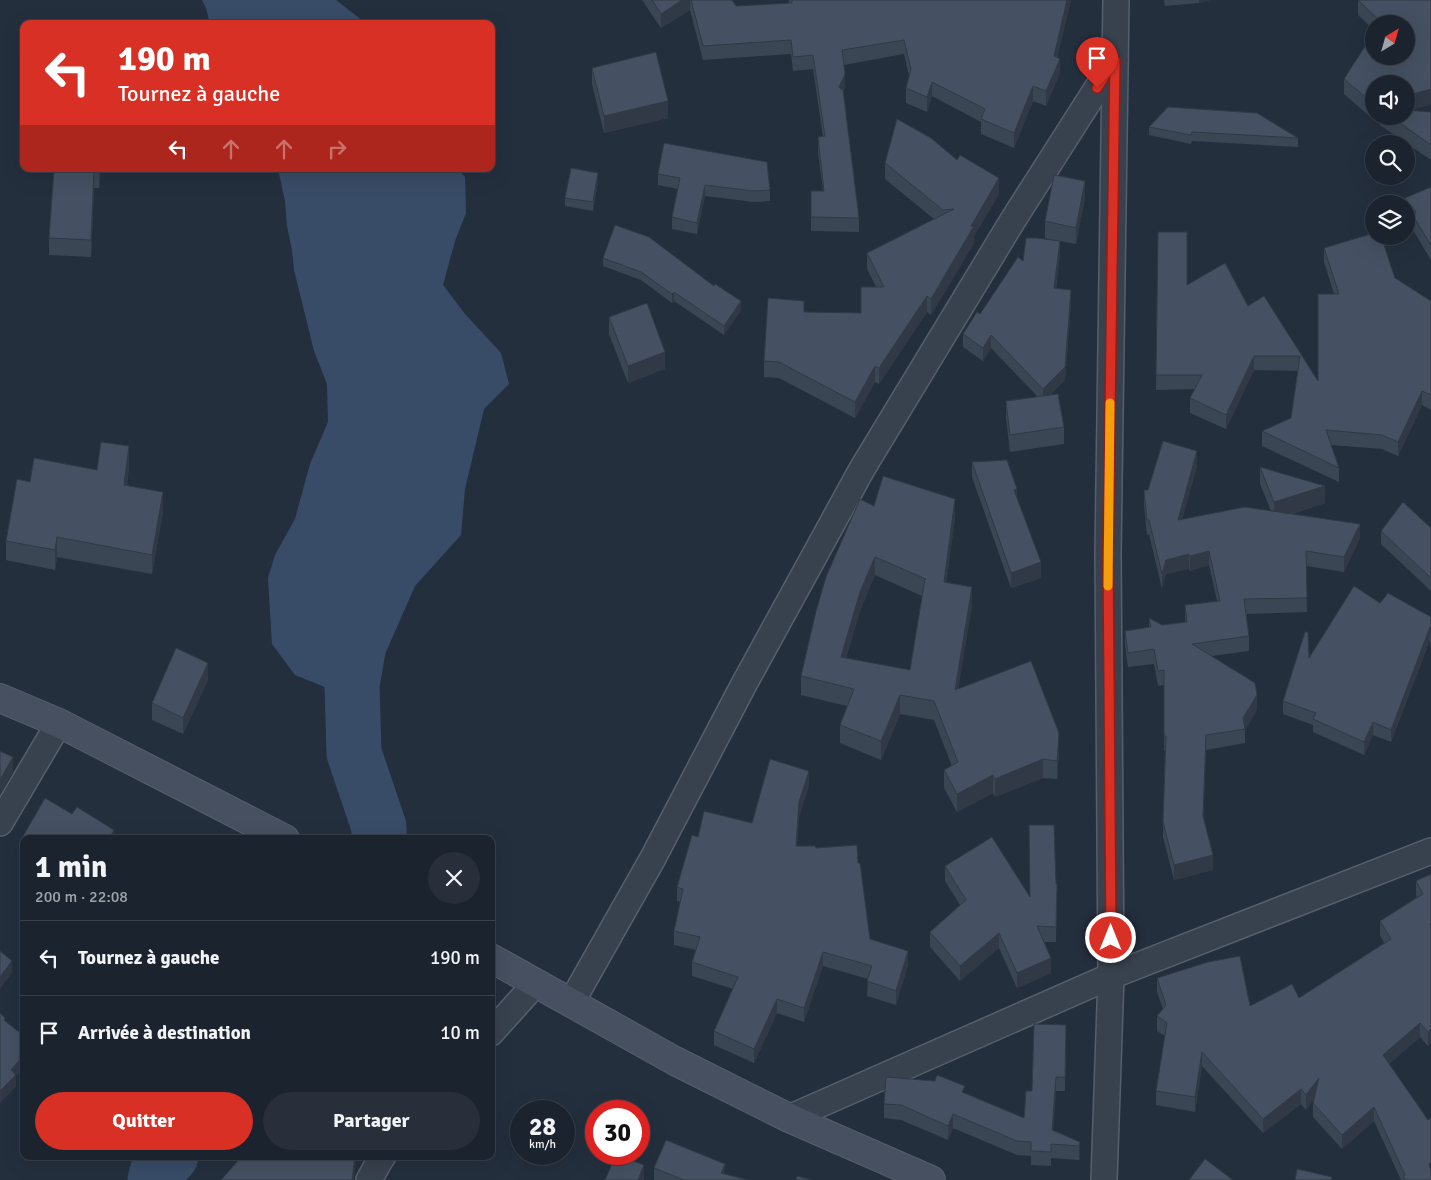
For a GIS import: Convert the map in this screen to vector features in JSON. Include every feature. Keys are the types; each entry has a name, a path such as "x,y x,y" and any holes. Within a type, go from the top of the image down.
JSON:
{"street":[{"path":"1104,1180 1111,976 1108,553 1116,0"},
{"path":"571,1002 653,858 743,686 862,469 1008,228 1115,60"},
{"path":"0,698 59,723 278,835"},
{"path":"0,823 59,723"},
{"path":"788,1118 1111,976 1431,851"},
{"path":"495,960 675,1060 788,1118 931,1180"},
{"path":"495,1028 536,982"},
{"path":"369,1180 380,1160"}],"water":[{"path":"202,0 336,0 362,20 209,20"},
{"path":"279,172 461,172 465,177 466,213 455,241 443,285 465,314 501,353 509,384 484,409 465,489 461,535 415,586 386,652 373,675 352,685 327,688 295,675 272,644 268,578 275,555 295,519 310,464 328,422 327,384 314,351 294,270 285,201"}],"building":[{"path":"652,0 682,0 661,14"},
{"path":"691,0 732,0 736,6 792,3 792,0 1067,0 1054,56 1060,59 1046,91 1033,86 1014,133 981,119 985,109 932,82 927,97 906,88 911,69 904,40 842,50 845,74 839,87 843,90 859,218 811,217 811,191 824,191 818,137 825,136 813,55 793,57 791,40 703,46"},
{"path":"1358,0 1431,0 1431,89 1415,93 1415,75 1365,75 1365,96 1344,79 1365,46 1365,65 1415,65 1415,15 1374,15"},
{"path":"656,52 668,101 604,116 592,68"},
{"path":"1168,107 1257,113 1298,138 1192,132 1191,135 1149,127"},
{"path":"1415,111 1431,112 1431,145 1403,125 1415,125"},
{"path":"897,119 931,138 957,160 960,155 999,178 971,226 974,226 931,299 927,296 879,368 875,366 855,402 779,362 764,361 768,298 804,301 804,312 861,313 861,287 884,287 867,253 954,209 943,210 885,163"},
{"path":"664,143 767,162 770,190 754,191 705,185 697,223 672,217 680,178 658,174"},
{"path":"571,168 598,173 593,202 565,198"},
{"path":"54,172 94,172 91,240 49,238"},
{"path":"1054,175 1085,181 1076,228 1045,221"},
{"path":"1431,187 1431,245 1415,219 1415,195 1412,195"},
{"path":"615,225 649,237 714,286 715,284 741,301 724,326 674,292 672,294 641,272 603,258"},
{"path":"1158,232 1187,232 1187,285 1225,263 1248,306 1264,296 1318,381 1318,294 1339,294 1324,248 1365,236 1365,245 1384,245 1395,278 1431,301 1431,395 1422,391 1398,442 1382,435 1326,430 1339,468 1262,431 1291,418 1300,356 1254,356 1226,415 1190,398 1202,375 1156,375"},
{"path":"1026,238 1060,241 1054,288 1071,290 1065,367 1043,389 991,335 983,348 963,334 977,312 980,314 1018,257 1023,261"},
{"path":"647,303 665,352 628,366 609,317"},
{"path":"1058,394 1064,427 1010,435 1006,401"},
{"path":"1163,441 1197,451 1178,520 1245,507 1360,524 1344,557 1306,551 1307,598 1244,599 1249,636 1192,644 1255,683 1257,695 1243,718 1245,729 1206,735 1203,816 1213,855 1174,865 1163,822 1166,736 1164,736 1164,670 1158,671 1154,649 1128,653 1125,631 1151,627 1149,618 1162,625 1187,622 1185,605 1220,601 1209,551 1166,560 1162,574 1149,520 1147,520 1144,490 1148,490"},
{"path":"101,442 129,446 124,485 163,492 152,555 57,537 55,550 6,541 17,479 30,482 34,458 97,470"},
{"path":"1007,460 1017,489 1014,490 1041,562 1011,573 972,462"},
{"path":"1260,467 1325,486 1274,502"},
{"path":"883,476 955,499 944,582 972,587 955,690 1031,661 1059,733 1057,761 1043,759 995,779 993,775 957,794 944,770 958,762 934,701 900,695 881,741 840,725 854,689 801,676 826,577 860,499 874,506","holes":["875,557 926,579 910,670 841,657 860,592"]},
{"path":"1403,502 1431,528 1431,578 1381,531"},
{"path":"1354,586 1380,603 1388,593 1431,617 1431,634 1430,627 1391,730 1373,722 1364,742 1313,719 1316,713 1283,701 1305,632 1308,632 1309,658"},
{"path":"176,648 208,663 183,718 152,703"},
{"path":"0,751 13,757 0,780"},
{"path":"770,759 809,771 799,802 796,846 815,846 816,848 857,845 870,939 908,951 896,991 867,981 872,966 823,952 804,1008 777,999 754,1049 714,1031 738,977 692,962 700,937 674,931 683,889 677,887 692,835 698,837 704,811 752,823"},
{"path":"45,798 72,814 77,807 114,830 111,835 24,835"},
{"path":"1029,825 1054,825 1057,884 1056,927 1037,926 1051,958 1017,973 999,933 960,966 930,932 966,900 945,866 992,837 1030,897"},
{"path":"1431,874 1431,1029 1428,1032 1420,1023 1383,1055 1428,1120 1431,1118 1431,1163 1429,1164 1431,1180 1405,1180 1403,1176 1405,1175 1374,1107 1342,1135 1313,1103 1319,1078 1306,1095 1301,1089 1263,1119 1202,1052 1195,1097 1156,1091 1167,1023 1157,1016 1166,1005 1157,978 1208,962 1240,956 1250,1006 1292,984 1299,998 1391,939 1380,921 1423,894 1416,881"},
{"path":"0,951 12,961 0,977"},
{"path":"0,1013 5,1018 4,1020 20,1033 20,1060 11,1070 16,1075 0,1091"},
{"path":"1034,1024 1066,1025 1065,1077 1056,1077 1052,1130 1080,1142 1079,1146 1051,1144 1051,1152 1031,1151 1031,1142 1017,1141 953,1114 948,1126 901,1105 884,1104 886,1077 935,1081 937,1075 965,1086 962,1092 1024,1118 1026,1091 1032,1091"},
{"path":"666,1140 725,1164 721,1173 748,1180 684,1180 654,1168"},
{"path":"1205,1159 1233,1180 1189,1180"},
{"path":"238,1160 354,1160 352,1180 221,1180"},
{"path":"611,1165 644,1165 638,1180 605,1180"},
{"path":"1297,1169 1332,1177 1331,1180 1295,1180"},
{"path":"797,1176 812,1180 796,1180"}],"waterway":[{"path":"365,610 352,685 354,753 379,827 379,835"},
{"path":"155,1180 158,1169 167,1160"}],"slow traffic":[{"path":"1108,586 1110,403"}],"route":[{"path":"1097,88 1115,60 1108,553 1111,938"}]}
